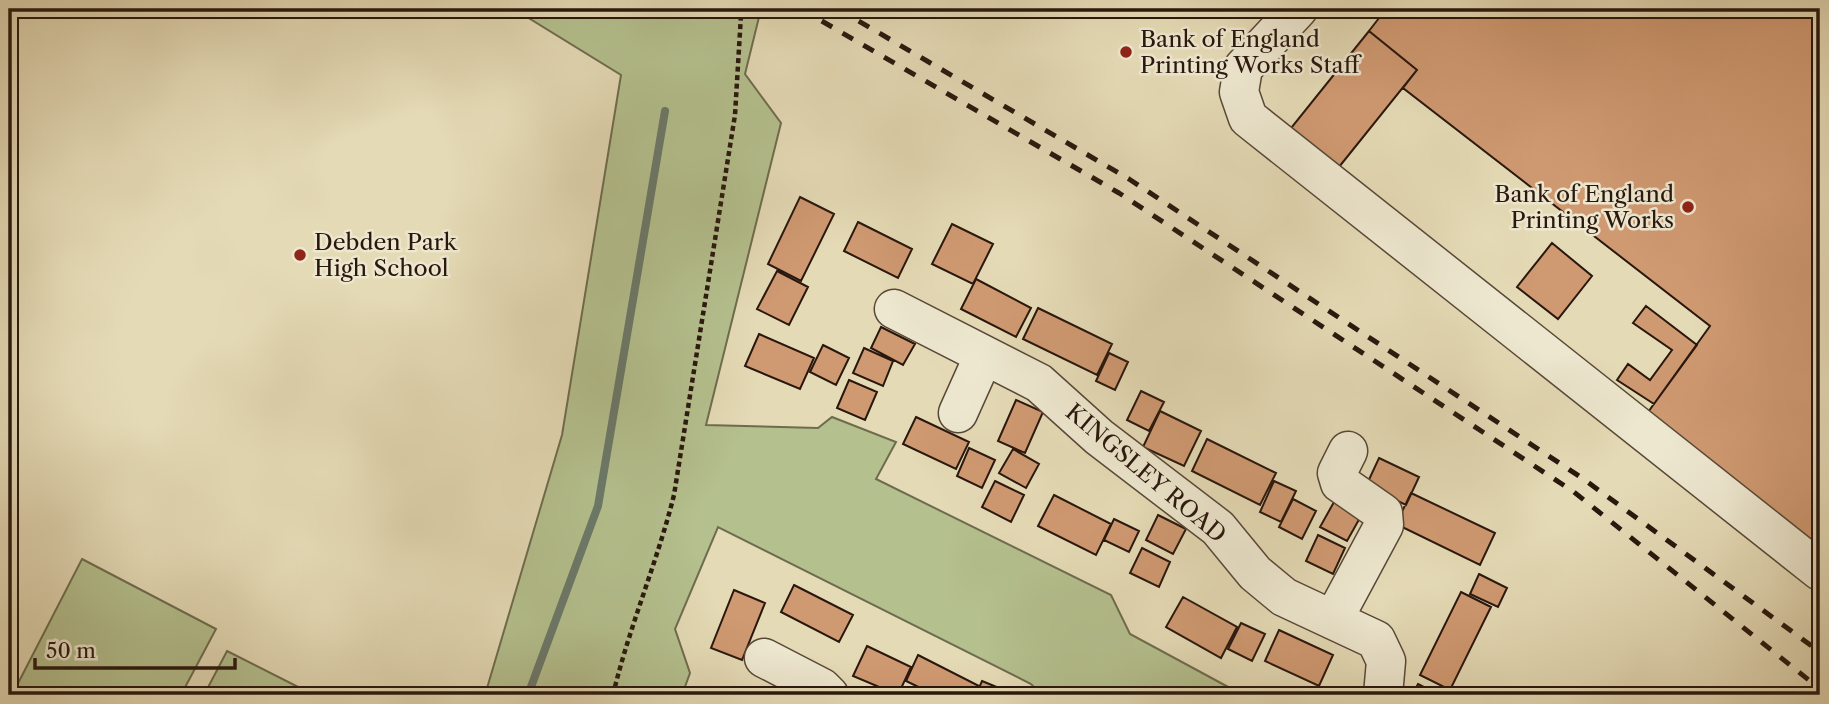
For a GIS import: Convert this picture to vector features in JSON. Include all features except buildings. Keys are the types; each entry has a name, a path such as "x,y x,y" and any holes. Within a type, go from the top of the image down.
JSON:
{"street":[{"path":"1298,9 1243,68 1239,92 1248,118 1820,571"},
{"name":"KINGSLEY ROAD","path":"894,309 1039,383 1119,453 1217,527 1255,573 1284,597 1376,640 1386,661 1383,695"},
{"path":"958,413 984,355"},
{"path":"1334,620 1384,525 1383,513 1340,483 1337,473 1348,452"},
{"path":"764,658 822,688 829,695"}],"path":[{"path":"613,695 625,647 661,548 674,495 735,115 741,15 738,9"}],"green space":[{"path":"514,9 761,9 745,74 781,123 706,425 818,428 832,417 896,442 876,479 1111,595 1130,634 1243,695 1042,695 1031,684 718,527 675,629 690,673 682,695 485,695 562,435 621,75"},
{"path":"82,559 216,629 181,695 12,695"},
{"path":"227,651 314,695 204,695"}],"waterway":[{"path":"528,695 598,506 665,111"}],"railway":[{"path":"801,9 1119,193 1574,492 1820,689"},
{"path":"838,9 1129,179 1582,478 1820,652"}],"place":[{"name":"Bank of England Printing Works Staff","path":"1126,52"},
{"name":"Bank of England Printing Works","path":"1688,207"},
{"name":"Debden Park High School","path":"300,255"}]}
